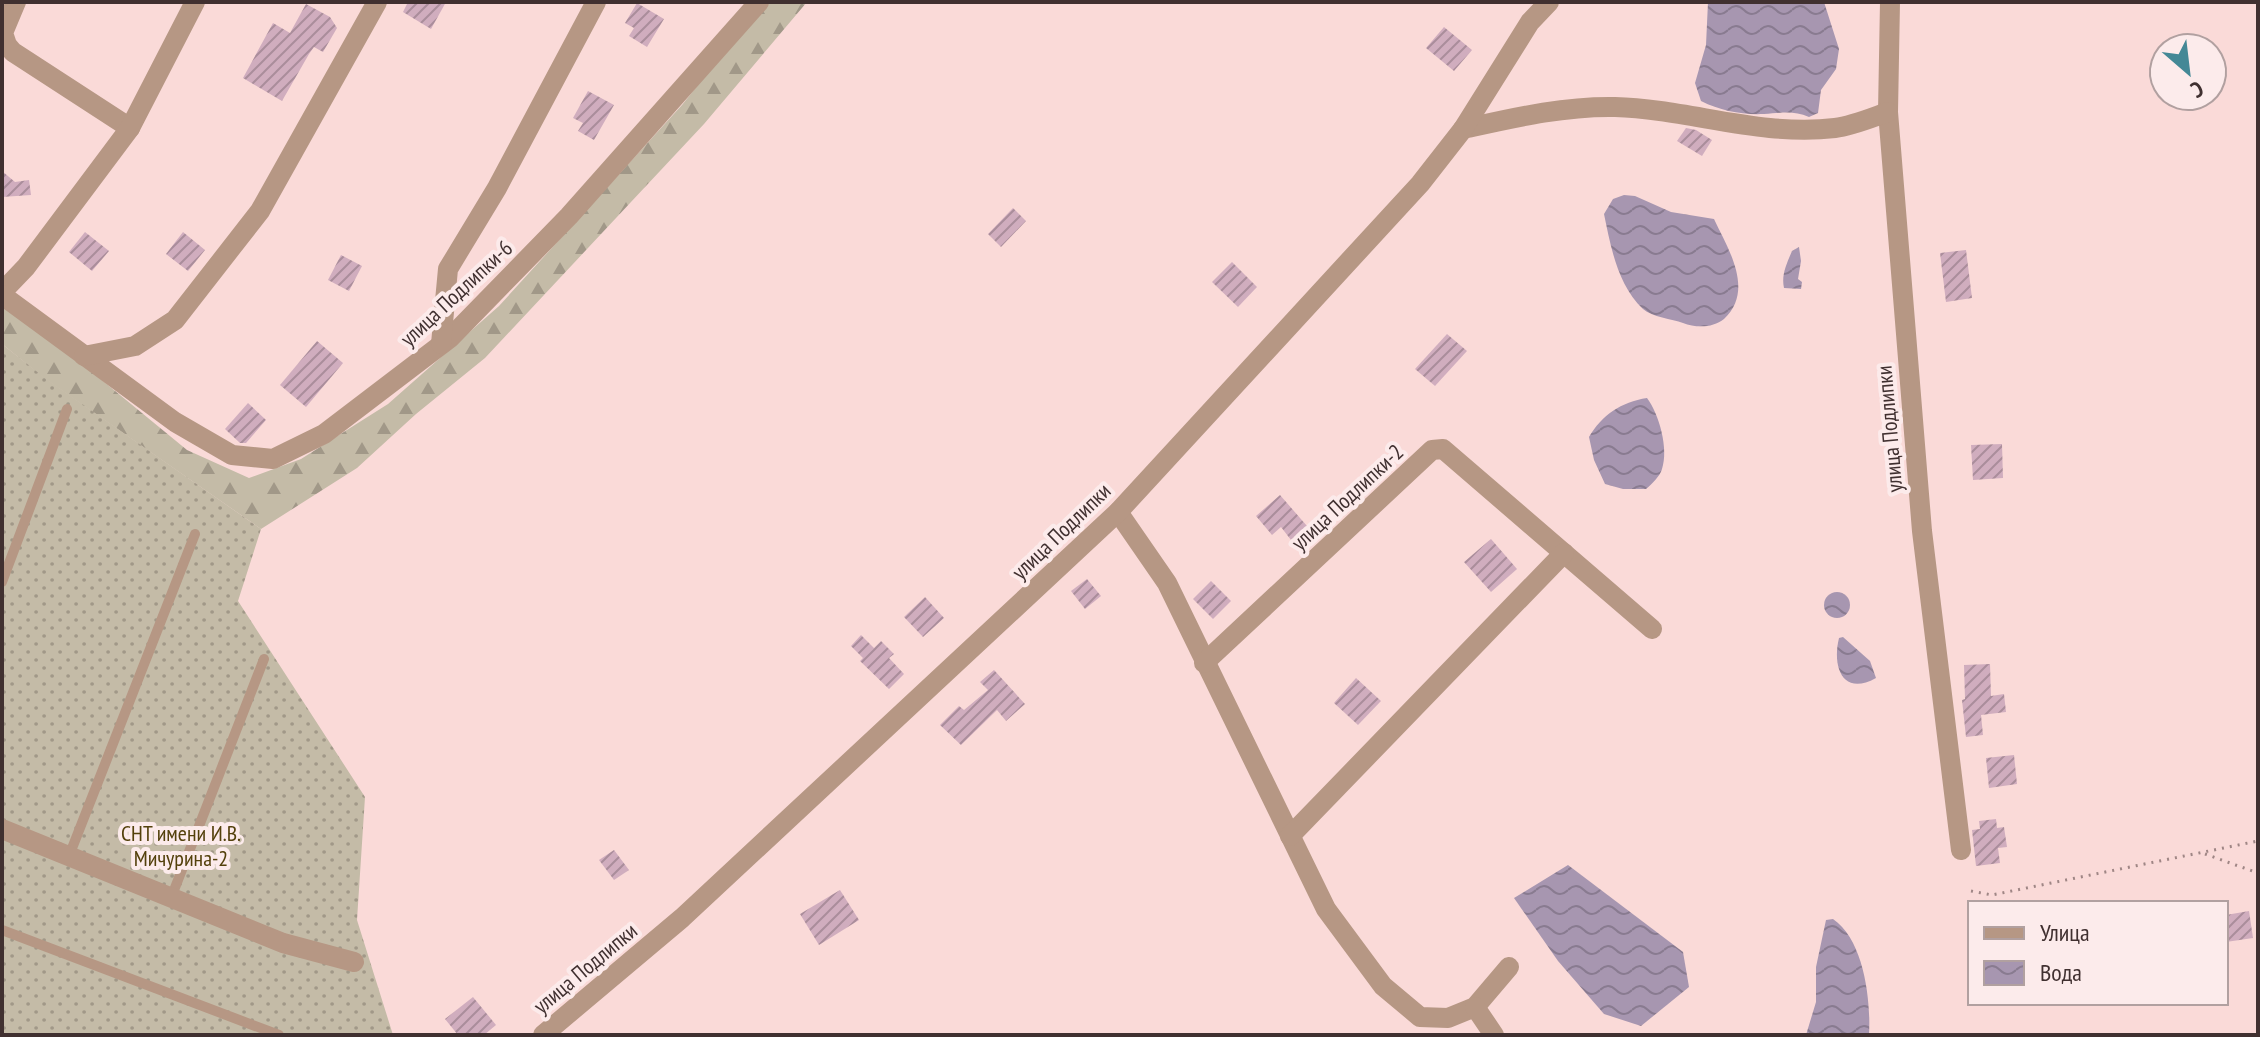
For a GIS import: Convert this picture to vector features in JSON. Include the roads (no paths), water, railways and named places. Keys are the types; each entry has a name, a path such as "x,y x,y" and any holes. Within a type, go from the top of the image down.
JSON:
{"street":[{"path":"16,2 3,33 13,52 130,128"},
{"name":"улица Подлипки-6","path":"195,2 130,128 26,267 2,293 175,422 232,455 273,459 324,434 441,344 569,216 759,2"},
{"path":"84,356 135,346 175,320 260,211 377,2"},
{"path":"441,344 448,269 497,188 596,2"},
{"name":"улица Подлипки","path":"543,1035 682,918 1118,512 1420,184 1463,129 1530,22 1549,2"},
{"name":"улица Подлипки","path":"1890,2 1888,112 1922,531 1961,850"},
{"path":"1463,129 1523,116 1613,107 1657,110 1791,130 1837,128 1888,112"},
{"name":"улица Подлипки-2","path":"1204,663 1432,450 1443,449 1652,629"},
{"path":"1118,512 1167,583 1326,909 1383,986 1420,1026 1475,1007 1509,967"},
{"path":"1290,836 1564,553"},
{"path":"2,829 283,943 354,962"},
{"path":"1475,1007 1494,1035"}],"lane":[{"path":"2,582 67,409"},
{"path":"69,856 195,534"},
{"path":"171,898 264,659"},
{"path":"2,930 279,1035"}],"water":[{"path":"1708,2 1824,2 1839,49 1836,69 1821,90 1818,113 1809,117 1792,113 1748,114 1724,110 1701,101 1695,83 1706,45"},
{"path":"1624,195 1635,196 1671,212 1714,219 1736,269 1738,283 1733,308 1724,319 1710,326 1688,325 1652,314 1634,299 1616,264 1604,214 1613,199"},
{"path":"1799,247 1801,261 1798,279 1802,282 1801,289 1784,288 1786,265 1792,251"},
{"path":"1647,398 1662,432 1664,461 1661,472 1646,489 1623,489 1605,484 1594,460 1589,437 1613,411"},
{"path":"1837,592 1846,596 1850,605 1846,614 1837,618 1828,614 1824,605 1828,596"},
{"path":"1843,637 1870,661 1876,678 1855,684 1842,676 1837,649 1839,638"},
{"path":"1568,865 1683,952 1689,987 1641,1026 1604,1014 1558,961 1514,898"},
{"path":"1833,919 1844,929 1859,956 1867,988 1869,1035 1806,1035 1816,1002 1816,967 1826,920"}],"park label":[{"name":"СНТ имени И.В. Мичурина-2","path":"181,846"}]}
